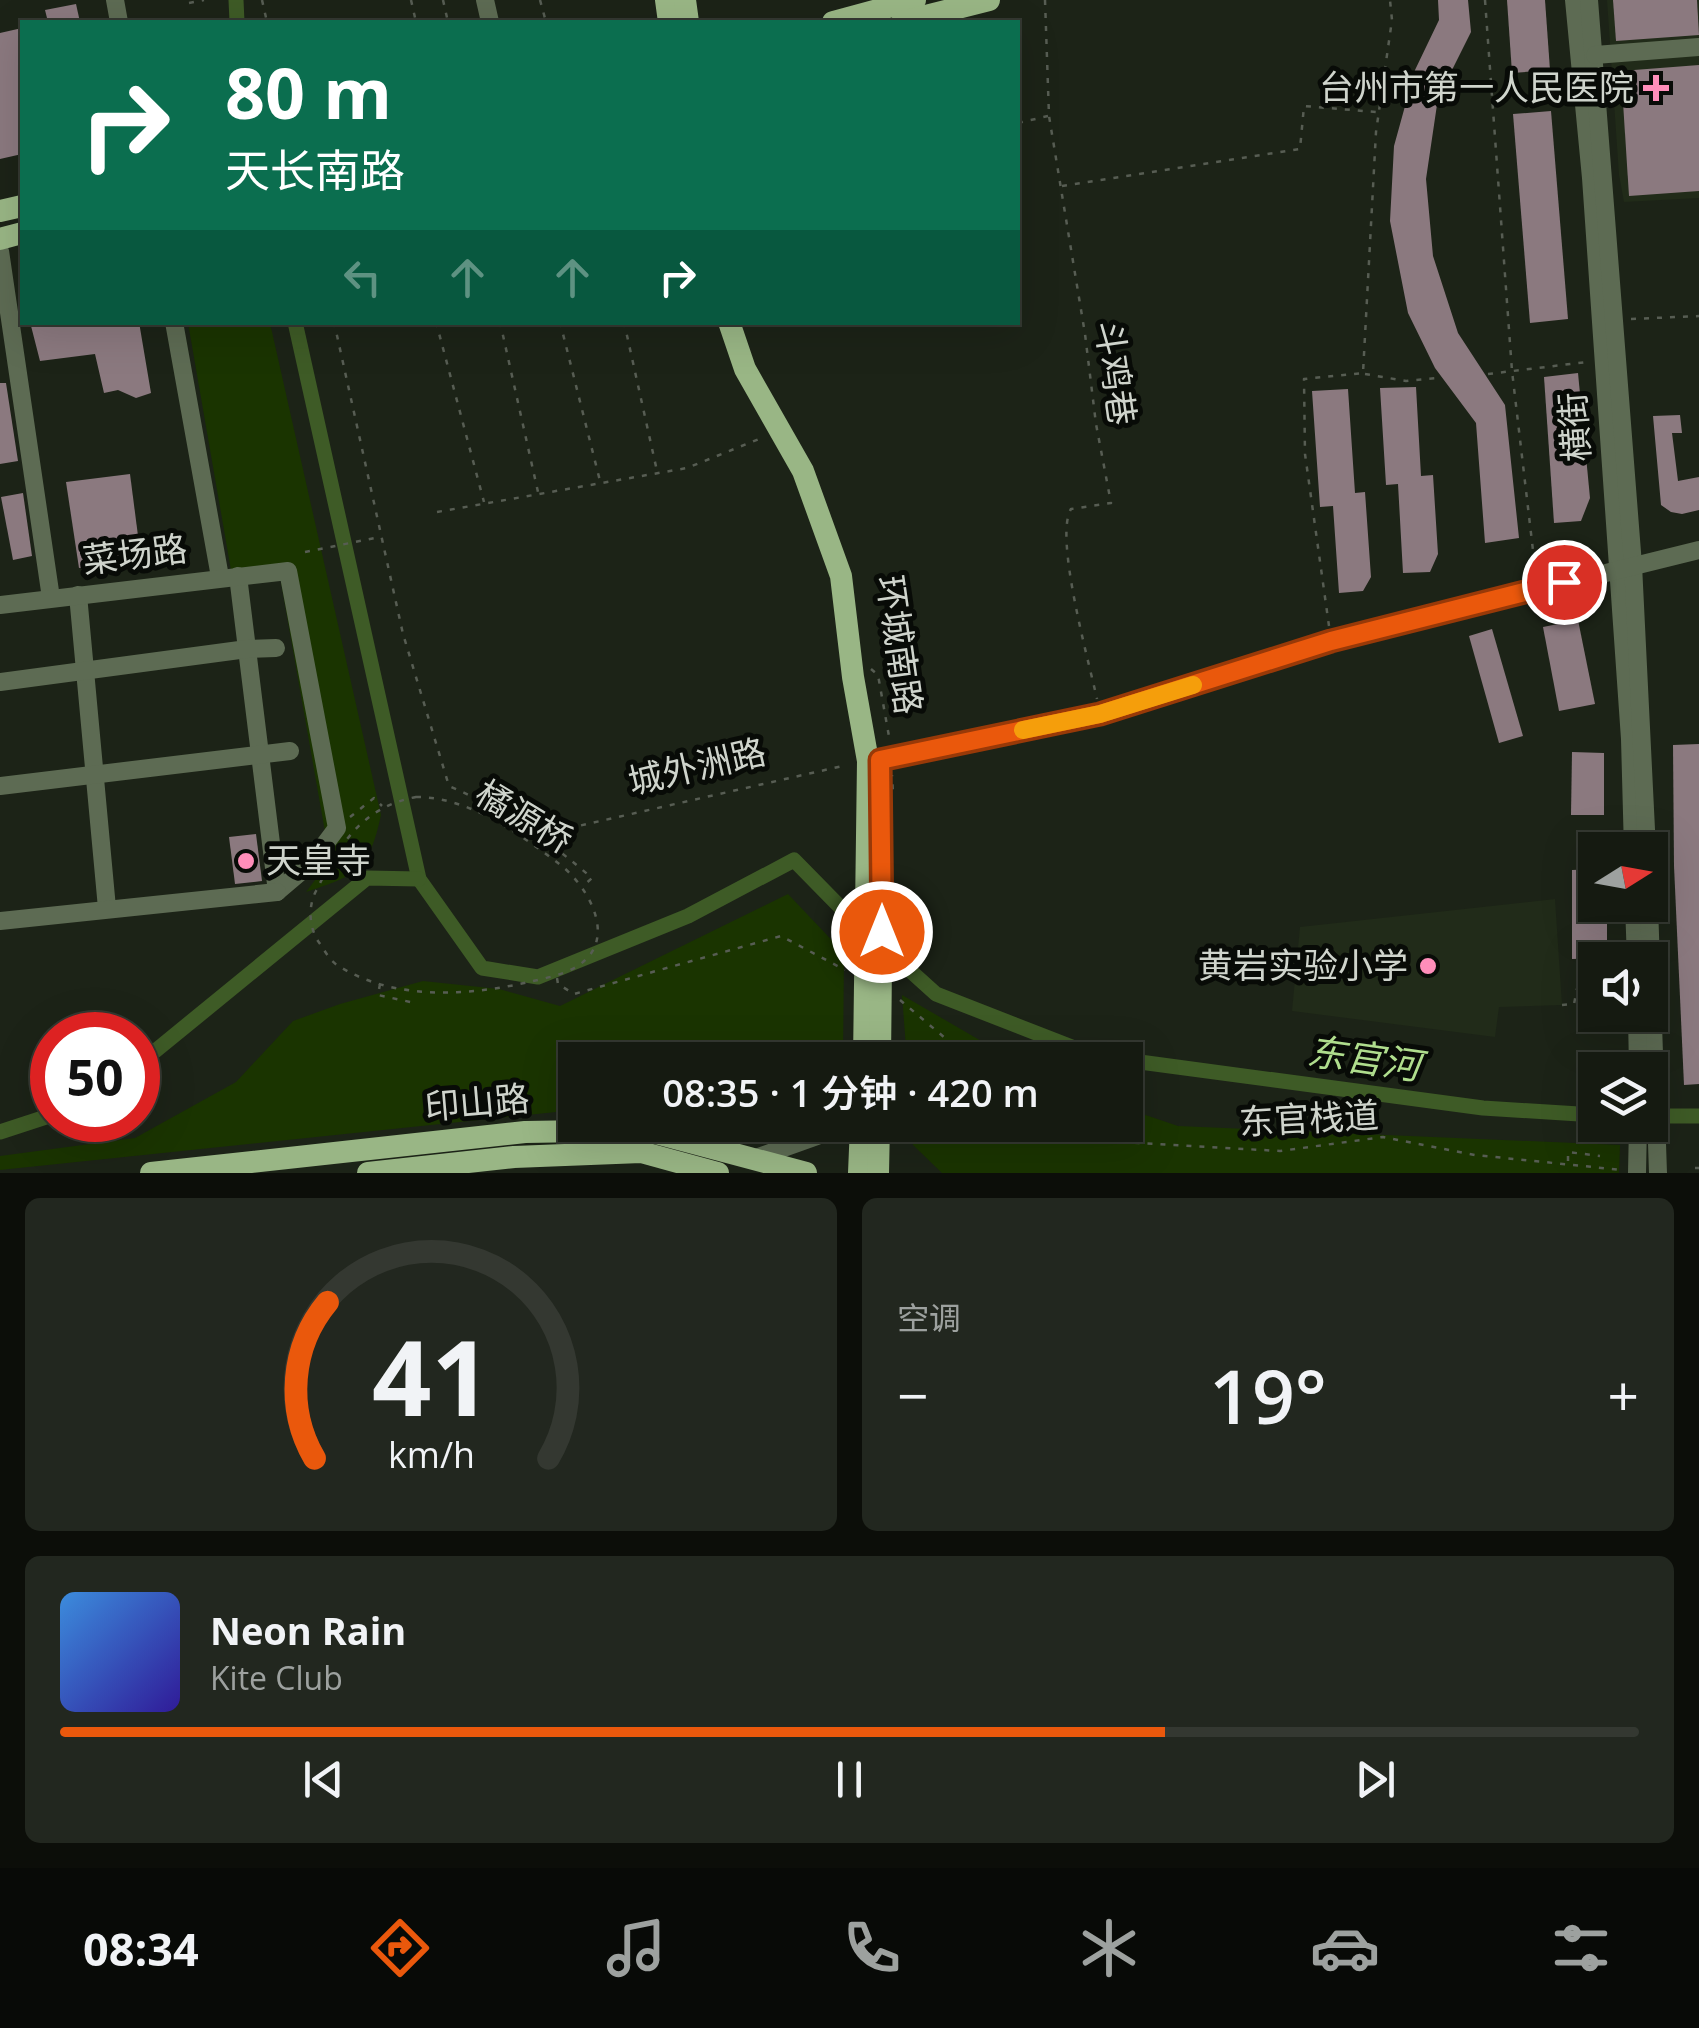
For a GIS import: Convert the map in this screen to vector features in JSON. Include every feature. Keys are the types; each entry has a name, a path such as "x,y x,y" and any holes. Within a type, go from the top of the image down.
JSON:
{"main road":[{"path":"840,20 915,0"},
{"path":"910,20 989,0"},
{"path":"731,325 745,369 804,472 841,576 853,677 874,760 865,1042"},
{"name":"环城南路","path":"745,325 758,363 789,427 816,469 856,574 874,760 880,1042"},
{"name":"印山路","path":"151,1173 545,1132 645,1130 806,1173"},
{"path":"859,1173 860,1142"},
{"path":"878,1173 879,1142"},
{"name":"印山路","path":"368,1173 514,1157 641,1152 718,1173"}],"street":[{"name":"横街","path":"1574,0 1646,832"},
{"name":"横街","path":"1589,0 1615,320 1633,832"},
{"path":"1596,55 1699,47"},
{"path":"0,251 51,598"},
{"path":"175,325 248,649 277,892"},
{"path":"874,760 1100,714 1331,641 1699,550"},
{"name":"菜场路","path":"0,604 288,571 336,828"},
{"path":"78,595 107,908"},
{"path":"0,682 276,648"},
{"path":"0,786 290,751"},
{"path":"0,921 277,892 310,864 336,828"},
{"path":"1650,922 1658,1173"},
{"path":"753,1159 801,1142"},
{"path":"1631,1172 1636,1142"}],"path":[{"path":"189,3 204,0"},
{"name":"斗鸡巷","path":"1045,0 1049,116 1111,504 1071,509 1066,518 1070,574 1100,714"},
{"path":"1364,373 1379,112 1392,20 1390,0"},
{"path":"1486,0 1512,372 1537,590"},
{"path":"1060,187 1300,149 1304,106 1379,112"},
{"path":"1020,123 1049,116"},
{"path":"1615,320 1699,316"},
{"path":"335,325 403,634 450,786 489,803 540,835 592,878 581,888"},
{"path":"437,325 484,503"},
{"path":"501,325 538,494"},
{"path":"561,325 601,483"},
{"path":"625,325 657,473"},
{"path":"1488,374 1603,360"},
{"path":"1331,641 1305,454 1304,379 1364,373 1406,381 1438,378"},
{"path":"436,512 686,468 778,432"},
{"path":"305,552 381,537"},
{"name":"城外洲路","path":"540,835 874,760"},
{"name":"橘源桥","path":"434,797 488,816 566,869 581,888 595,907 599,929 582,964 556,976 466,993 407,990 380,982 333,963 312,931 311,900 338,848 389,802 434,797"},
{"path":"336,828 374,798 383,807"},
{"path":"556,976 558,984 574,994 781,936 846,970"},
{"path":"380,982 378,996 415,1003"},
{"path":"1562,1005 1574,1004 1578,984"},
{"path":"894,996 910,1005 951,1042"},
{"name":"东官栈道","path":"1121,1142 1280,1151 1384,1136 1475,1156 1631,1172"},
{"path":"1568,1163 1568,1152 1600,1156"}],"shaded area":[{"name":"台州市第一人民医院","path":"1607,0 1699,0 1699,198 1624,202"},
{"name":"黄岩实验小学","path":"1555,899 1562,1005 1499,1007 1495,1037 1292,1011 1300,927"}],"green space":[{"path":"188,325 270,325 381,815 372,848 358,868 338,881 306,892 330,860 279,571 232,576"},
{"path":"788,894 844,953 843,1042 558,1042 558,1112 0,1170 0,1156 105,1142 160,1142 160,1124 236,1082 293,1021 340,1004 423,981 499,989 560,1006"},
{"path":"902,995 983,1042 906,1042"},
{"path":"1143,1114 1178,1126 1620,1145 1619,1173 942,1173 913,1142 1143,1142"}],"building":[{"path":"1438,0 1468,0 1471,32 1438,98 1426,179 1433,256 1458,333 1505,405 1519,538 1485,543 1476,423 1435,368 1408,313 1390,221 1394,146 1415,70 1439,20"},
{"path":"1507,0 1545,0 1550,70 1512,73"},
{"path":"1613,0 1697,0 1699,35 1616,41"},
{"path":"76,4 80,20 48,20 45,10"},
{"path":"20,28 20,154 0,159 0,33"},
{"path":"1699,65 1699,191 1629,196 1621,71"},
{"path":"1551,111 1568,319 1530,323 1513,114"},
{"path":"31,325 140,325 151,393 136,398 118,390 104,393 95,354 40,361"},
{"path":"1578,373 1590,498 1581,521 1554,523 1544,377"},
{"path":"0,383 6,383 18,461 0,464"},
{"path":"1416,387 1421,476 1433,475 1438,554 1430,572 1403,573 1398,484 1386,485 1380,388"},
{"path":"1348,389 1355,493 1365,492 1371,577 1363,591 1339,593 1333,506 1320,507 1312,391"},
{"path":"1680,415 1682,433 1672,433 1678,481 1699,477 1699,510 1682,514 1661,505 1653,416"},
{"path":"130,474 141,559 79,568 66,482"},
{"path":"23,493 32,556 13,560 1,497"},
{"path":"1578,620 1595,704 1559,711 1543,627"},
{"path":"1492,629 1523,736 1499,743 1469,636"},
{"path":"1699,744 1699,1084 1684,1085 1673,745"},
{"path":"1572,752 1604,753 1604,815 1571,815"},
{"name":"天皇寺","path":"256,834 262,881 235,884 229,837"},
{"path":"1572,870 1578,870 1578,922 1607,922 1607,942 1578,942 1578,959 1572,959"}],"waterway":[{"path":"236,0 237,20"},
{"path":"296,325 419,879 482,968 538,977 688,916 794,860 847,914"},
{"path":"160,1047 367,878 419,879"},
{"name":"东官河","path":"895,957 936,994 1059,1042"},
{"name":"东官河","path":"1143,1062 1483,1108 1578,1114"},
{"name":"东官河","path":"1668,1116 1699,1116"},
{"path":"0,1132 30,1122"}],"slow traffic":[{"path":"1023,730 1100,714 1193,685"}],"place":[{"name":"台州市第一人民医院","path":"1656,88"},
{"name":"天皇寺","path":"246,861"},
{"name":"黄岩实验小学","path":"1428,966"}],"route":[{"path":"882,932 880,760 1100,714 1331,641 1564,582"}]}
